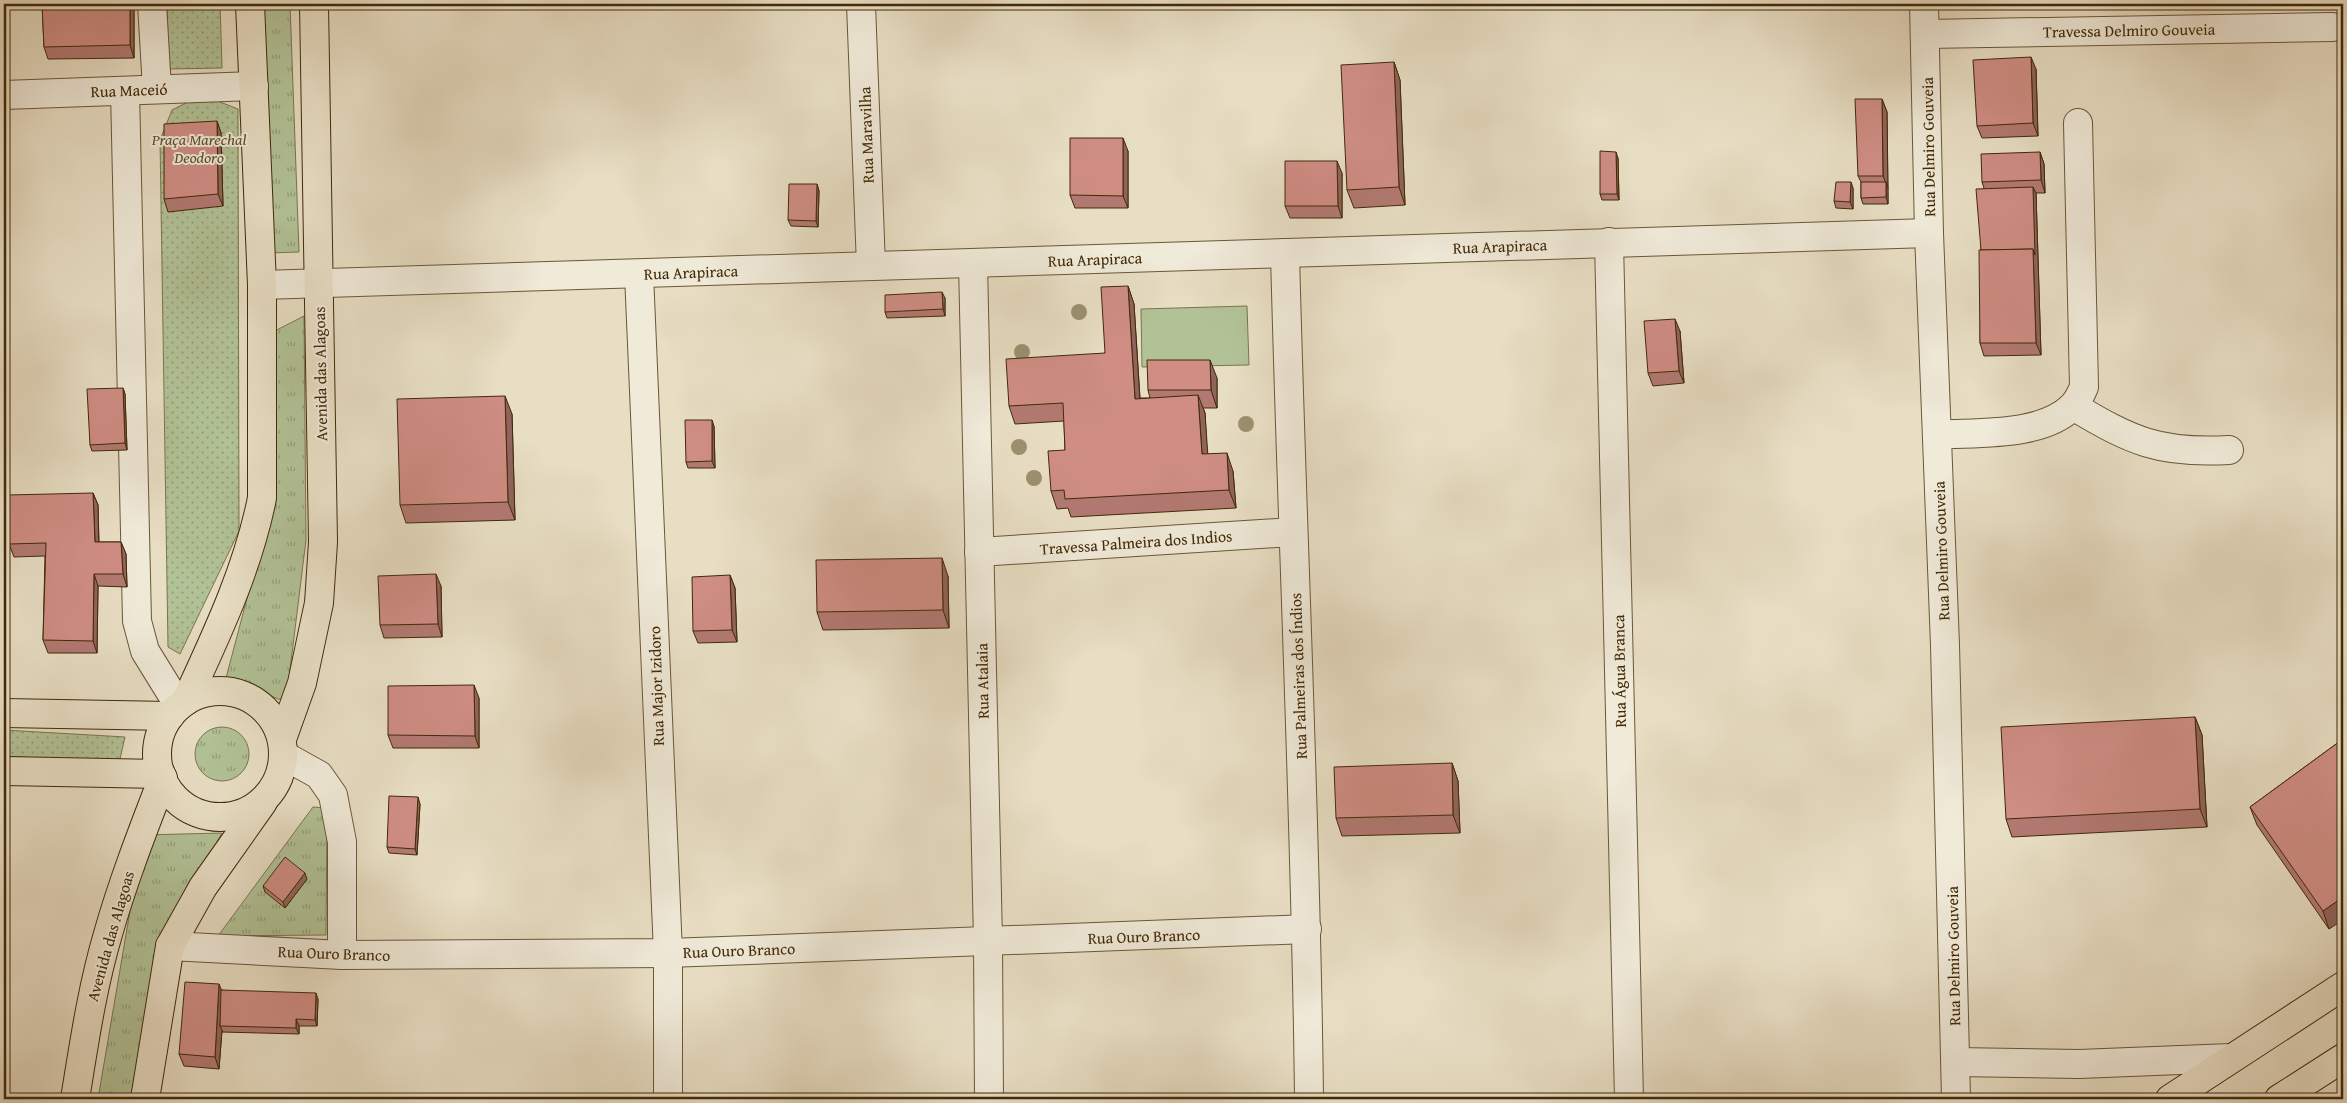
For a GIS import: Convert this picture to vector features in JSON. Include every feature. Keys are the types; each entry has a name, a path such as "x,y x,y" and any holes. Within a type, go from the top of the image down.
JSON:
{"main road":[{"path":"250,4 262,285 262,498 257,524 228,610 178,708 162,729 158,744 162,776 174,796 194,812 219,818 244,813 265,799"},
{"name":"Avenida das Alagoas","path":"282,747 302,683 319,603 323,497 314,4"},
{"path":"4,713 178,708 204,693 224,691 243,695 260,706 274,721 282,747 281,771 275,786 203,887 170,946 145,1099"},
{"path":"4,771 162,776"},
{"name":"Avenida das Alagoas","path":"75,1099 90,1008 107,935 162,776"},
{"path":"2170,1099 2343,986"},
{"path":"2279,1099 2343,1058"}],"street":[{"path":"152,4 157,89"},
{"name":"Rua Maravilha","path":"861,4 871,266"},
{"name":"Rua Delmiro Gouveia","path":"1924,4 1929,233 1945,645 1956,1099"},
{"name":"Travessa Delmiro Gouveia","path":"1925,34 2332,27"},
{"name":"Rua Maceió","path":"4,95 254,86"},
{"path":"125,91 137,621 144,652 178,708"},
{"path":"1937,435 2029,428 2050,422 2073,406 2084,387 2078,123"},
{"name":"Rua Arapiraca","path":"262,285 1929,233"},
{"name":"Rua Água Branca","path":"1609,242 1629,1099"},
{"name":"Rua Palmeiras dos Índios","path":"1285,253 1292,532 1307,929 1310,1099"},
{"name":"Rua Atalaia","path":"973,263 988,941 989,1099"},
{"name":"Rua Major Izidoro","path":"639,274 668,953 668,1099"},
{"path":"2073,406 2123,435 2147,443 2172,450 2199,452 2229,450"},
{"name":"Travessa Palmeira dos Indios","path":"979,552 1292,532"},
{"path":"282,747 318,775 333,795 342,842 342,955"},
{"name":"Rua Ouro Branco","path":"170,946 342,955 668,953 1307,929"},
{"path":"1956,1062 2079,1064 2231,1058"}],"green space":[{"path":"167,4 220,4 222,68 168,69"},
{"path":"260,4 290,4 299,252 269,253"},
{"name":"Praça Marechal Deodoro","path":"215,100 238,109 239,531 180,654 168,647 160,140 172,110 190,101"},
{"path":"1247,306 1249,365 1142,367 1141,309"},
{"path":"304,316 306,540 286,702 226,678 270,511 269,334"},
{"path":"217,727 227,727 241,735 247,744 249,754 247,764 241,773 227,781 217,781 207,776 200,769 195,759 195,749 200,739 207,732"},
{"path":"4,730 125,737 119,763 4,756"},
{"path":"313,807 327,808 326,935 218,936"},
{"path":"222,833 194,882 139,1099 98,1099 143,835"}],"building":[{"path":"42,4 130,4 130,45 44,47"},
{"path":"2031,57 2033,123 1977,126 1973,60"},
{"path":"1394,62 1399,187 1347,190 1341,65"},
{"path":"1855,99 1882,99 1883,176 1858,176"},
{"path":"217,121 218,194 164,199 164,124"},
{"path":"1070,138 1123,138 1123,196 1070,195"},
{"path":"1600,151 1616,152 1617,194 1600,194"},
{"path":"2040,152 2041,180 1982,182 1981,154"},
{"path":"1285,161 1337,161 1338,206 1285,206"},
{"path":"1836,182 1851,182 1850,202 1834,201"},
{"path":"1861,182 1886,182 1886,197 1861,198"},
{"path":"789,184 817,184 816,221 788,220"},
{"path":"2033,187 2035,255 2033,249 1981,250 1976,189"},
{"path":"2033,249 2036,343 1980,343 1979,250"},
{"path":"1128,286 1135,399 1198,395 1202,454 1227,453 1229,490 1065,499 1064,490 1051,491 1048,451 1065,450 1063,403 1009,406 1006,359 1105,353 1101,287"},
{"path":"942,292 943,309 885,312 885,295"},
{"path":"1675,319 1679,371 1648,373 1644,321"},
{"path":"1147,360 1210,360 1211,390 1148,390"},
{"path":"123,388 125,443 90,445 87,389"},
{"path":"505,396 508,502 400,505 397,399"},
{"path":"685,420 712,420 712,461 686,462"},
{"path":"93,493 95,542 121,542 123,574 94,574 93,641 43,640 46,543 9,544 8,495"},
{"path":"942,558 943,610 817,612 816,560"},
{"path":"436,574 438,624 380,625 378,576"},
{"path":"730,575 732,630 693,631 692,577"},
{"path":"474,685 475,736 388,735 388,686"},
{"path":"2195,717 2200,809 2006,819 2001,727"},
{"path":"2343,739 2343,897 2323,911 2250,807"},
{"path":"1452,763 1453,815 1336,818 1334,767"},
{"path":"389,796 418,797 415,849 387,847"},
{"path":"285,857 305,873 283,902 263,886"},
{"path":"185,982 219,984 215,1057 179,1054"},
{"path":"221,990 316,993 315,1020 296,1019 296,1028 220,1026"}]}
